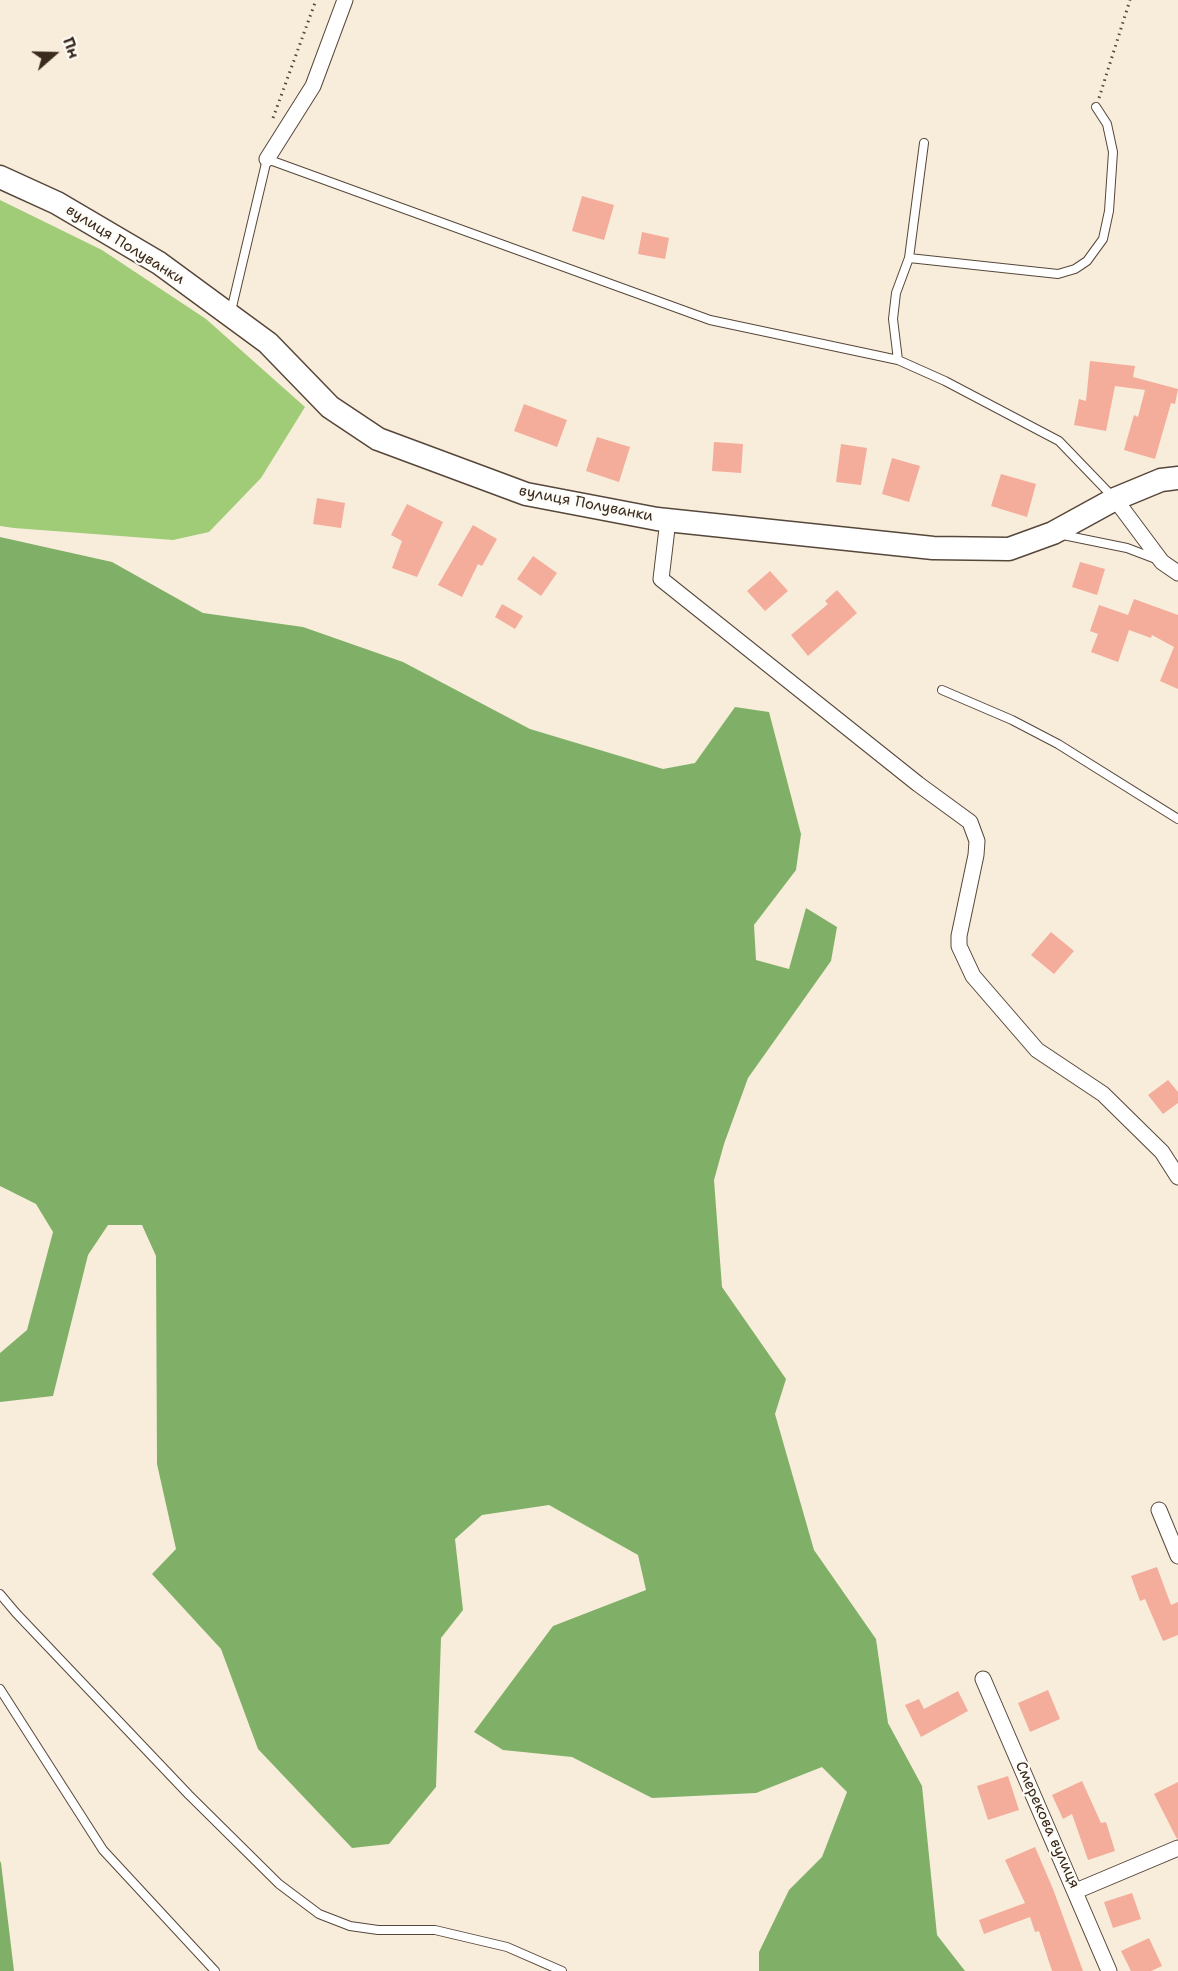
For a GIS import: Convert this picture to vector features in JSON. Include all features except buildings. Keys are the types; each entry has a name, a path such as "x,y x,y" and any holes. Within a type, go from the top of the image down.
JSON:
{"street":[{"path":"267,159 313,86 345,0"},
{"name":"вулиця Полуванки","path":"0,177 57,203 159,263 268,343 330,407 378,440 526,494 668,520 933,548 1009,549 1053,533 1115,499 1161,480 1178,478"},
{"path":"1115,499 1162,562 1178,573"},
{"path":"668,520 661,579 918,784 970,822 977,841 976,855 958,946 973,976 1037,1050 1103,1094 1162,1152 1178,1177"},
{"path":"1159,1510 1178,1556"},
{"name":"Смерекова вулиця","path":"983,1679 1109,1971"},
{"path":"1076,1891 1178,1848"}],"lane":[{"path":"909,258 1058,274 1075,270 1087,261 1103,239 1109,210 1113,152 1107,124 1096,107"},
{"path":"898,360 893,320 896,293 909,258 924,143"},
{"path":"230,315 267,159 710,320 898,360 945,381 1059,441 1115,499"},
{"path":"1053,533 1127,548 1162,562"},
{"path":"942,690 1012,720 1058,744 1178,819"},
{"path":"0,1594 189,1795 279,1884 319,1914 350,1926 378,1930 435,1930 497,1944 562,1971"},
{"path":"0,1689 103,1850 215,1971"}],"path":[{"path":"271,126 316,0"},
{"path":"1096,107 1130,0"}],"green space":[{"path":"0,200 102,250 206,319 305,407 261,478 209,532 173,540 0,526"},
{"path":"0,537 112,562 203,613 303,627 403,662 530,729 663,769 695,763 735,707 769,712 801,834 796,870 754,925 756,960 789,969 806,908 837,927 831,961 748,1078 724,1144 714,1180 722,1287 786,1379 775,1414 814,1550 876,1639 888,1723 922,1786 937,1935 965,1971 759,1971 759,1952 789,1890 822,1857 847,1792 822,1767 756,1793 652,1798 572,1757 503,1750 474,1732 553,1626 646,1590 638,1555 549,1505 482,1515 455,1539 463,1610 441,1638 436,1787 389,1844 352,1848 258,1749 221,1649 152,1574 176,1549 157,1464 156,1256 142,1225 108,1225 88,1255 53,1396 0,1402 0,1353 27,1330 53,1232 36,1204 0,1186"},
{"path":"0,1861 1,1863 14,1971 0,1971"}]}
